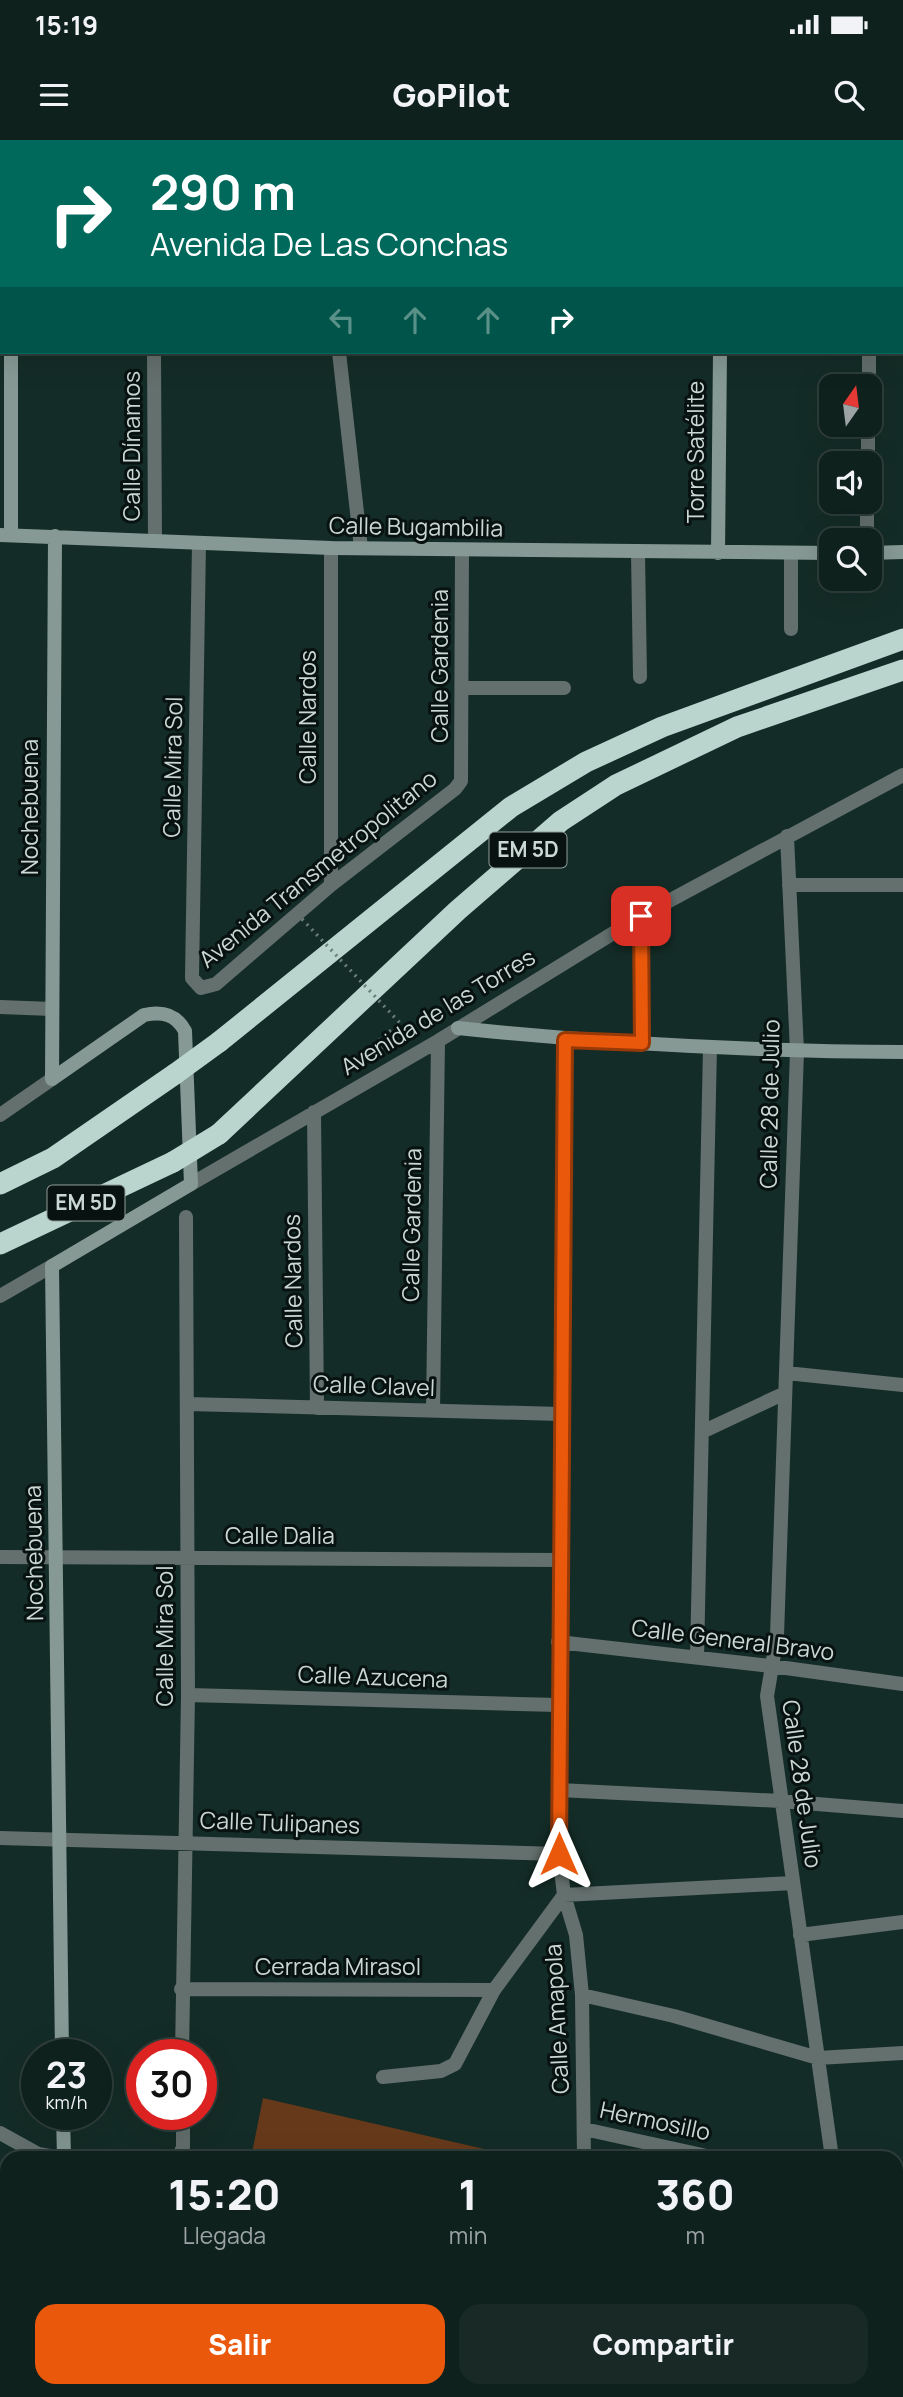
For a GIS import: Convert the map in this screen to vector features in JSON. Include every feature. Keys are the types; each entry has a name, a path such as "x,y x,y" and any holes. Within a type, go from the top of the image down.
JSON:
{"highway":[{"name":"EM 5D","path":"0,1184 53,1158 219,1042 511,807 586,762 662,727 903,639"},
{"name":"EM 5D","path":"0,1244 173,1162 219,1134 458,909 561,821 616,785 737,727 903,670"}],"street":[{"path":"6,535 11,354"},
{"name":"Calle Dínamos","path":"154,354 155,540"},
{"path":"339,354 361,548"},
{"name":"Torre Satélite","path":"718,553 720,354"},
{"path":"869,354 869,374"},
{"name":"Calle Bugambilia","path":"6,535 462,551 819,553"},
{"name":"Nochebuena","path":"52,1079 55,536"},
{"name":"Calle Mira Sol","path":"199,543 192,978 201,988"},
{"name":"Calle Nardos","path":"331,548 331,885"},
{"name":"Calle Gardenia","path":"461,781 462,551"},
{"path":"882,553 903,552"},
{"path":"638,553 640,677"},
{"path":"791,553 791,629"},
{"path":"463,688 564,688"},
{"name":"Avenida de las Torres","path":"0,1296 438,1041 641,916 903,775"},
{"name":"Avenida Transmetropolitano","path":"201,988 216,984 331,885 455,789 461,781"},
{"name":"Calle 28 de Julio","path":"787,836 797,1051 777,1636 767,1696 831,2151"},
{"path":"789,886 903,885"},
{"path":"641,916 642,1043"},
{"path":"0,1007 52,1009"},
{"path":"0,1115 144,1015 156,1012 170,1015 180,1022 185,1031 191,1184"},
{"path":"458,1028 565,1040 797,1051 903,1052"},
{"name":"Calle Amapola","path":"565,1040 558,1642 559,1854 564,1895 576,1935 582,1996 584,2151"},
{"name":"Calle Gardenia","path":"433,1411 438,1041"},
{"path":"697,1657 710,1047"},
{"name":"Calle Nardos","path":"314,1112 317,1408"},
{"name":"Calle Mira Sol","path":"182,2039 188,1695 186,1217"},
{"name":"Nochebuena","path":"52,1266 57,1557 57,1839 62,2039"},
{"path":"786,1373 903,1385"},
{"path":"702,1432 785,1393"},
{"name":"Calle Clavel","path":"187,1404 561,1414"},
{"name":"Calle Dalia","path":"0,1557 559,1560"},
{"name":"Calle General Bravo","path":"558,1642 771,1665 903,1684"},
{"name":"Calle Azucena","path":"188,1695 558,1705"},
{"path":"559,1790 780,1801 903,1811"},
{"name":"Calle Tulipanes","path":"0,1838 559,1854"},
{"path":"383,2077 442,2071 455,2064 494,1990 564,1895 793,1883"},
{"path":"800,1935 903,1922"},
{"name":"Cerrada Mirasol","path":"181,1989 494,1990"},
{"path":"582,1996 674,2016 818,2059 903,2053"},
{"name":"Hermosillo","path":"584,2129 684,2151"},
{"path":"63,2130 63,2151"},
{"path":"181,2151 183,2130"},
{"path":"0,2133 33,2151"}],"path":[{"path":"302,919 400,1023 365,1052 369,1058 390,1041 393,1045 375,1077"}],"shaded area":[{"path":"263,2098 493,2151 252,2151"}],"route":[{"path":"559,1854 558,1615 565,1040 642,1043 641,916"}]}
